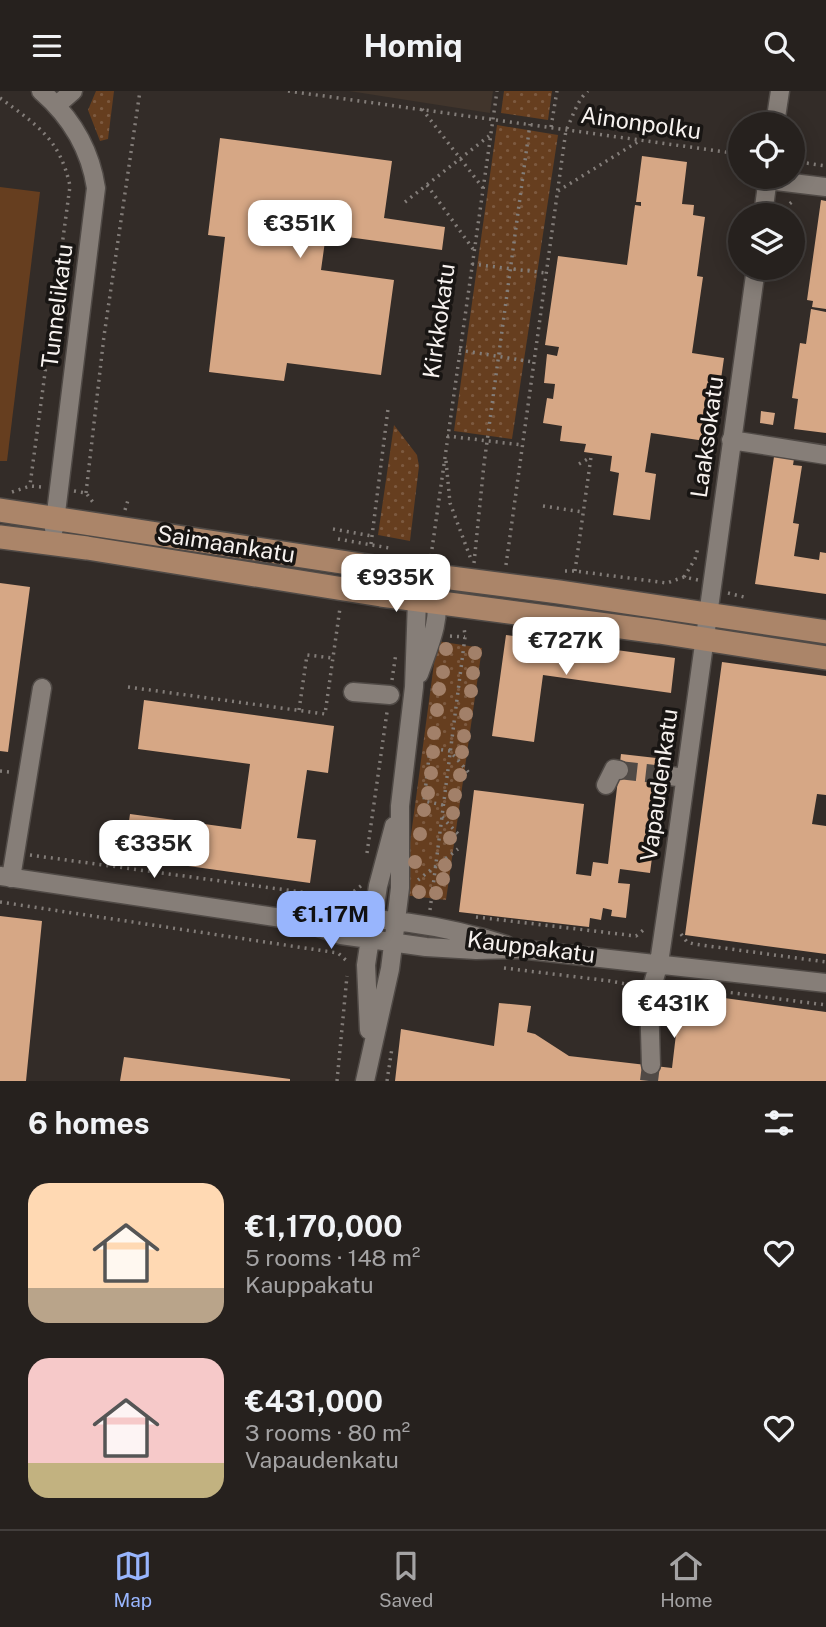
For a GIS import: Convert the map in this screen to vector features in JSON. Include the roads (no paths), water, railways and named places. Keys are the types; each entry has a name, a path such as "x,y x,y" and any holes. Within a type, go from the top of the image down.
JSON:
{"main road":[{"name":"Saimaankatu","path":"0,510 56,517 429,582 704,639 826,657"},
{"name":"Saimaankatu","path":"0,537 706,613 826,632"}],"street":[{"name":"Tunnelikatu","path":"41,91 57,105 79,135 94,170 96,188 52,543"},
{"path":"57,105 73,91"},
{"path":"777,112 780,91"},
{"path":"805,184 826,187"},
{"name":"Laaksokatu","path":"706,613 753,280"},
{"path":"731,440 826,454"},
{"path":"369,1055 366,965 378,886 400,806 429,582"},
{"name":"Vapaudenkatu","path":"655,998 706,613"},
{"path":"5,877 16,853 42,688"},
{"path":"353,692 390,695"},
{"path":"606,785 614,769 619,770"},
{"path":"663,775 685,778"},
{"path":"365,1081 390,969 403,888 400,806"},
{"name":"Kauppakatu","path":"5,877 302,921 341,935 393,943 451,950 519,949 826,983"},
{"name":"Kauppakatu","path":"302,921 343,917 373,920 473,934 519,949"}],"tunnel":[{"path":"619,770 663,775"},
{"path":"649,1081 651,1065"}]}
